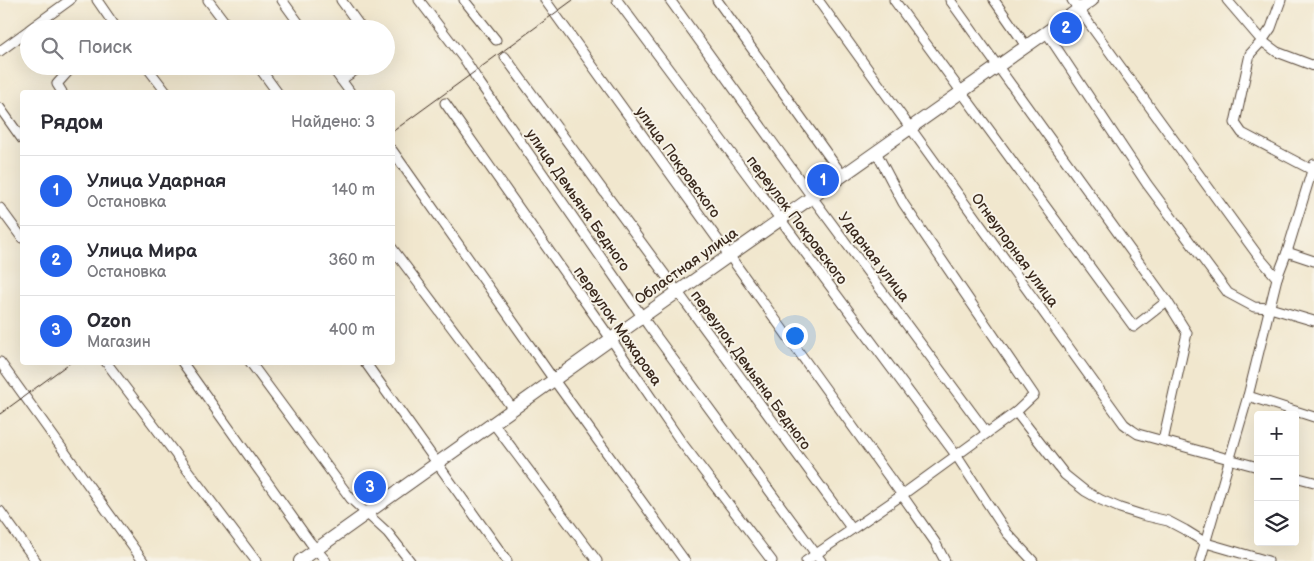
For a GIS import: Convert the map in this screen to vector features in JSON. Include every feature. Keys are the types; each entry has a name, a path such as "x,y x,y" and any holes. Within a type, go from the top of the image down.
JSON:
{"main road":[{"name":"Областная улица","path":"300,561 812,196 1046,32 1075,5 1092,0"}],"street":[{"path":"42,20 70,0"},
{"path":"97,0 109,20"},
{"path":"208,0 223,20"},
{"path":"282,0 296,20"},
{"path":"341,0 355,20"},
{"name":"улица Демьяна Бедного","path":"420,0 467,63 642,317 818,558"},
{"path":"464,0 496,40"},
{"name":"улица Покровского","path":"545,0 902,495 946,561"},
{"name":"переулок Покровского","path":"617,0 956,455 1007,533 1033,561"},
{"name":"Ударная улица","path":"670,0 987,433"},
{"path":"717,0 843,176"},
{"name":"Огнеупорная улица","path":"818,0 1124,424 1138,434 1254,467"},
{"path":"894,0 1134,328 1167,301"},
{"path":"950,0 1167,301 1187,333 1162,441"},
{"path":"994,0 1026,46"},
{"path":"1227,0 1262,41 1277,52 1314,66"},
{"path":"1200,561 1248,396 1278,278 1313,168 1242,133 1235,123 1250,54 1262,41 1270,28 1281,0"},
{"path":"1075,5 1259,257 1278,278"},
{"path":"1046,32 1147,184 1228,293 1254,307 1270,308 1314,321"},
{"path":"0,51 20,36"},
{"name":"переулок Демьяна Бедного","path":"505,57 852,529"},
{"path":"60,90 56,84 64,75"},
{"path":"153,75 164,90"},
{"path":"265,75 276,90"},
{"path":"337,75 348,90"},
{"path":"341,80 348,75"},
{"name":"переулок Можарова","path":"445,103 682,443 772,561"},
{"path":"0,108 20,136"},
{"path":"806,561 818,558 852,529 1016,412 1034,396 903,203 876,152"},
{"path":"395,154 554,380 685,561"},
{"path":"0,208 20,235"},
{"path":"395,252 513,409"},
{"path":"1287,252 1314,261"},
{"path":"0,362 143,561"},
{"path":"108,365 256,561"},
{"path":"184,365 326,561"},
{"path":"252,365 351,499 388,533 410,561"},
{"path":"367,365 507,561"},
{"path":"1248,396 1314,418"},
{"path":"1016,412 1065,475 1085,491 1120,508 1168,522 1206,543 1268,561"},
{"path":"493,423 597,561"},
{"path":"1299,478 1314,482"},
{"path":"0,511 36,561"}],"tram line":[{"path":"395,130 573,0"},
{"path":"0,414 67,365"}],"place":[{"name":"Улица Мира","path":"1066,28"},
{"name":"Улица Ударная","path":"823,180"},
{"name":"Ozon","path":"370,487"}]}
